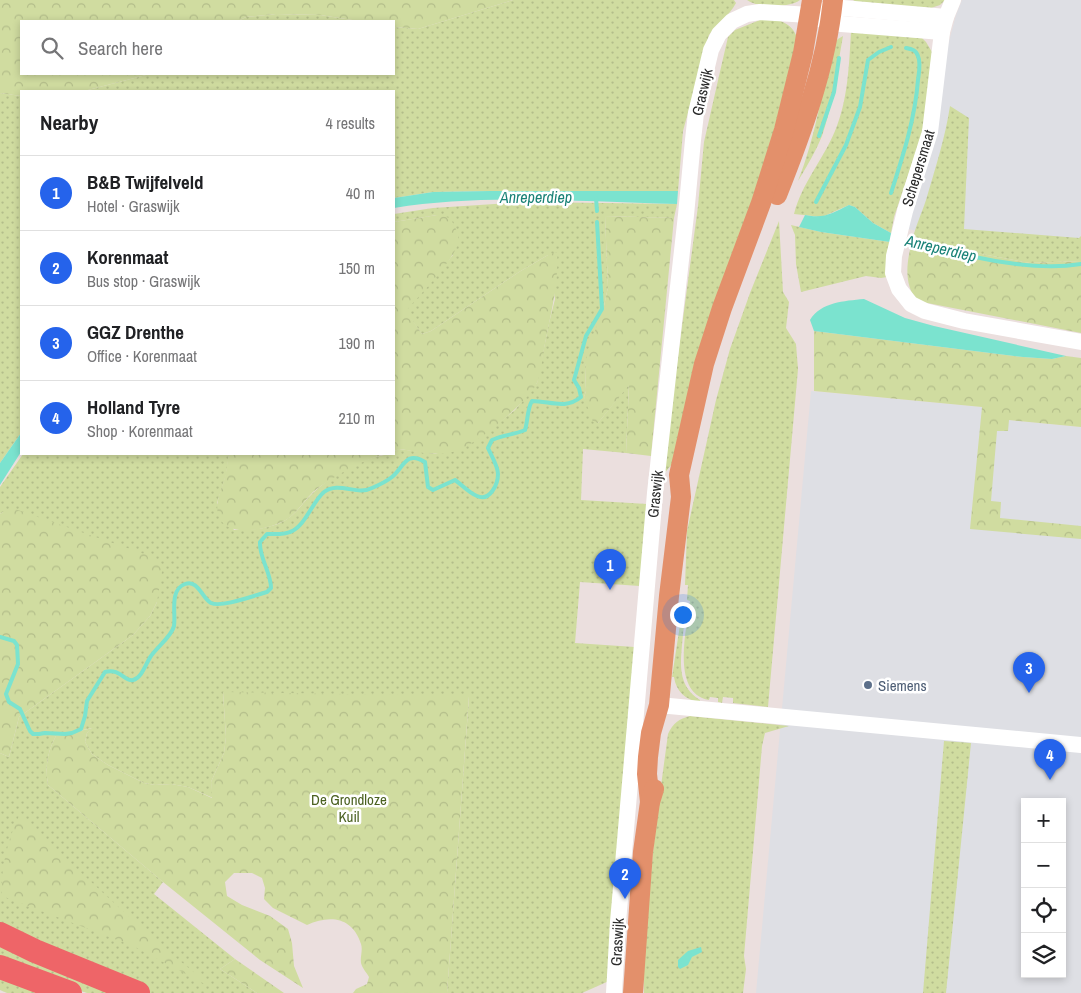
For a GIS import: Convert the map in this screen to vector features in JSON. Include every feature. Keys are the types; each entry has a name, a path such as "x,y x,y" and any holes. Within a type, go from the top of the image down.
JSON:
{"highway":[{"path":"0,934 138,993"},
{"path":"0,967 70,993"}],"main road":[{"name":"Graswijk","path":"634,991 639,900 650,802 647,774 650,733 659,705 669,596 681,497 679,475 704,364 782,139 796,83 811,7"},
{"name":"Graswijk","path":"681,497 691,476 707,396 725,328 753,251 776,198 807,116 831,10"}],"street":[{"name":"Schepersmaat","path":"953,0 944,24 930,132 901,226 892,273 899,289 911,304 925,311 964,321 1081,342"},
{"name":"Graswijk","path":"614,993 618,922 655,493 696,113 711,50 719,34 744,7 774,12 811,7 831,10"},
{"path":"831,10 944,24"},
{"path":"659,705 1081,745"}],"shaded area":[{"path":"962,0 1081,0 1081,259 907,229 948,45"},
{"path":"811,391 983,407 1009,420 1081,427 1081,993 756,993"}],"green space":[{"path":"0,0 513,0 418,29 395,27 395,20 352,20 320,15 276,14 246,17 240,20 20,20 20,75 146,75 88,90 20,90 20,96 0,93"},
{"path":"513,0 734,0 736,3 709,35 683,131 678,191 433,192 395,198 395,90 88,90 146,75 395,75 395,27 418,29"},
{"path":"747,0 800,0 781,6 766,6"},
{"path":"853,0 945,0 940,5 931,8 856,2"},
{"path":"276,14 320,15 352,20 240,20 246,17"},
{"path":"775,19 794,30 800,51 678,457 662,476 698,206 704,142 728,37 735,30 760,20"},
{"path":"851,32 922,38 932,52 923,131 894,217 891,233 873,223 855,207 849,205 822,217 794,214 807,182 830,142 843,107"},
{"path":"843,36 826,124 817,147 798,181 814,131 831,46"},
{"path":"0,93 20,96 20,434 0,463"},
{"path":"950,106 969,118 964,229 1079,238 1081,236 1081,261 1030,263 912,241 940,154"},
{"path":"527,202 677,204 674,218 605,216 608,287 585,367 586,391 584,397 598,423 629,384 626,453 583,449 581,500 647,504 640,586 580,582 575,643 635,647 609,981 582,993 447,993 469,697 223,693 226,737 224,753 211,782 213,798 188,787 144,783 108,765 92,754 85,742 87,733 92,728 56,736 48,760 48,785 163,882 154,894 235,959 220,969 257,993 150,993 25,941 0,927 0,753 9,757 19,717 133,635 150,616 157,602 3,512 0,514 0,487 22,455 229,455 226,475 217,503 234,530 248,530 263,528 284,521 322,485 362,462 384,455 395,455 395,451 399,449 436,454 488,431 515,410 537,383 555,299 548,255 519,272 431,331 422,334 405,311 453,255 437,215 395,222 395,214 433,208"},
{"path":"437,215 450,218 457,233 458,243 450,258 406,311 422,334 431,331 519,272 548,255 557,252 557,277 554,301 537,383 523,401 501,422 476,441 449,453 421,453 400,449 395,451 395,222"},
{"path":"605,216 674,218 651,456 626,453 629,385 598,423 593,422 584,397 586,391 585,367 588,350 604,306 608,287"},
{"path":"779,221 783,292 789,302 786,328 796,344 798,369 768,707 733,703 733,698 723,697 722,703 718,702 718,698 710,697 709,700 697,695 689,685 685,673 684,642 690,601 687,600 688,585 685,585 687,531 716,400 730,349"},
{"path":"791,225 821,232 890,242 886,259 887,277 866,276 801,292 796,264 795,235"},
{"path":"912,241 1030,263 1081,261 1081,333 917,301 910,287 907,272"},
{"path":"814,331 1023,357 1052,359 1066,356 1081,358 1081,427 1009,420 1008,431 997,431 991,501 1001,502 1000,518 1081,526 1081,539 970,529 982,407 814,391"},
{"path":"229,455 381,455 338,475 313,492 289,518 261,529 239,530 230,528 222,522 217,509"},
{"path":"15,509 150,556 160,564 162,571 157,602 150,616 133,635 19,717 9,757 0,753 0,514"},
{"path":"683,605 686,605 681,653 682,676 688,689 700,702 682,694 677,687 674,677 672,677"},
{"name":"De Grondloze Kuil","path":"223,692 469,696 447,993 353,993 356,989 367,984 369,977 362,967 361,944 352,928 339,920 331,919 307,925 273,908 264,899 265,888 262,878 252,873 234,873 225,882 227,896 242,905 270,916 288,929 292,943 294,966 303,988 260,960 163,882 48,785 48,760 56,736 93,728 87,733 85,742 92,754 108,765 144,783 188,787 212,798 211,782 224,753 226,737"},
{"path":"690,716 789,726 765,733 762,746 744,956 746,969 743,993 644,993 643,951 656,823 668,734 677,722"},
{"path":"944,741 971,743 946,993 923,993"},
{"path":"19,816 160,945 216,990 133,946 2,896 2,876 6,855 11,834"},
{"path":"0,940 128,993 87,993 26,972 0,959"},
{"path":"235,959 284,993 257,993 220,969"},
{"path":"0,972 57,993 7,993 0,990"}],"water":[{"path":"678,191 677,204 571,200 499,200 428,203 395,208 395,198 433,192"},
{"path":"849,205 855,207 873,223 891,233 890,242 799,227 805,215 823,216"},
{"path":"864,299 905,318 1066,356 1052,359 1023,357 814,331 810,320 820,309 834,304"},
{"path":"20,434 20,454 0,485 0,463"},
{"path":"701,947 702,952 692,957 688,965 680,969 678,967 678,960 688,951"}],"waterway":[{"path":"816,202 846,145 860,107 868,60 879,52 891,47"},
{"path":"891,193 911,123 919,71 917,54 914,50 906,48"},
{"path":"819,136 834,92 839,58"},
{"path":"596,198 597,211"},
{"path":"0,637 14,641 17,645 18,664 6,694 9,702 20,709 30,731 33,734 72,733 81,729 87,701 105,672 115,672 130,680 136,679 151,656 173,630 174,602 180,587 189,583 193,584 197,586 208,601 216,604 230,603 267,592 271,588 261,554 260,542 267,534 284,534 295,529 304,520 324,492 336,488 360,490 372,488 383,483 396,473 406,461 414,458 425,462 428,487 433,490 455,480 477,496 486,497 495,487 498,474 496,464 488,448 492,440 525,430 532,401 563,404 575,401 581,397 579,388 574,380 586,336 602,309 597,222"},
{"name":"Anreperdiep","path":"903,240 968,256 1014,264 1037,266 1081,264"}],"place":[{"name":"B&B Twijfelveld","path":"610,590"},
{"name":"Siemens","path":"868,685"},
{"name":"GGZ Drenthe","path":"1029,693"},
{"name":"Holland Tyre","path":"1050,780"},
{"name":"Korenmaat","path":"625,899"}]}
